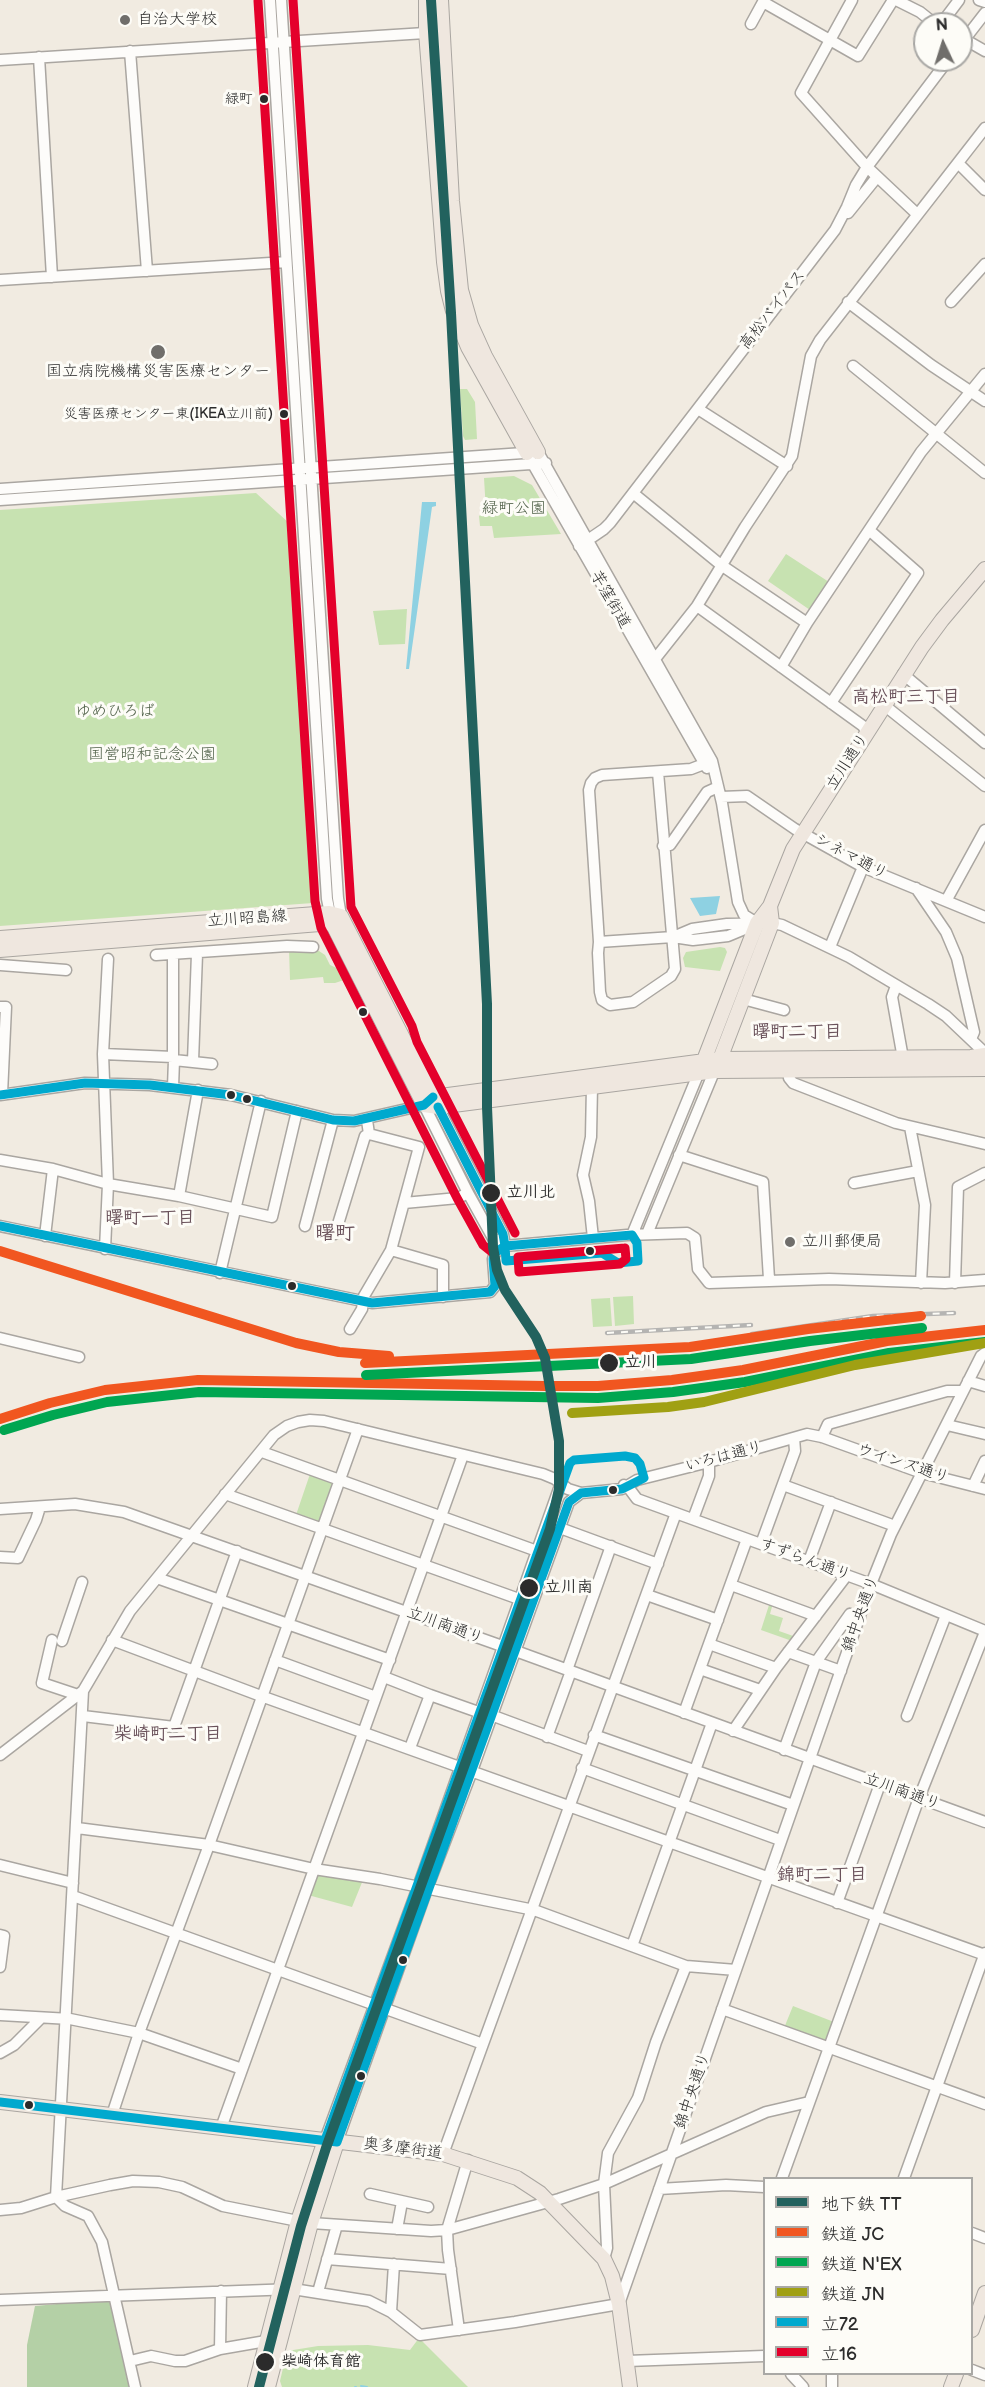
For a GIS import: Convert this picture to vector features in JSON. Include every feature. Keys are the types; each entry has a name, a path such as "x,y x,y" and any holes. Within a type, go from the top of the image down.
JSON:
{"main road":[{"path":"426,0 426,32 444,262 453,311 536,458"},
{"path":"441,0 441,32 458,275 480,358"},
{"name":"立川通り","path":"770,906 793,849 903,674 942,620 985,569"},
{"path":"701,1066 757,923 770,906"},
{"path":"717,1065 772,923 770,906"},
{"path":"334,917 432,1103"},
{"name":"立川昭島線","path":"0,938 334,917"},
{"name":"立川昭島線","path":"0,950 334,917"},
{"path":"717,1065 788,1070 904,1064 985,1054"},
{"path":"432,1103 717,1065 904,1064 985,1069"},
{"path":"432,1103 592,1086 701,1066"},
{"name":"奥多摩街道","path":"0,2102 443,2154 468,2160 517,2178 548,2201 604,2259 612,2276 619,2304 630,2387"},
{"path":"268,2387 286,2289 304,2222 331,2141"},
{"path":"255,2387 266,2342 286,2289"},
{"path":"973,2327 985,2293"}],"street":[{"path":"270,0 278,41 305,474"},
{"path":"280,0 278,41 286,262 338,898 334,917"},
{"path":"852,0 801,93 867,167 917,214"},
{"path":"751,24 763,2 858,56 895,0 920,12"},
{"path":"979,0 985,2"},
{"path":"973,28 985,13"},
{"path":"0,60 441,32"},
{"path":"130,51 147,271"},
{"path":"39,57 52,277"},
{"name":"高松バイパス","path":"579,546 604,529 835,230 867,167 939,72"},
{"path":"655,658 697,606 721,565 787,466 792,456 811,356 820,340 985,128"},
{"path":"958,163 985,190"},
{"path":"835,230 877,177"},
{"path":"0,280 286,262"},
{"path":"951,302 984,267"},
{"path":"848,302 985,401"},
{"path":"853,366 985,473"},
{"path":"781,668 807,623 921,452 985,374"},
{"path":"698,409 787,466"},
{"path":"0,500 305,474 536,458"},
{"name":"芋窪街道","path":"536,458 589,540 655,658 698,742"},
{"name":"芋窪街道","path":"536,458 579,546 698,742"},
{"path":"0,489 305,474"},
{"path":"633,493 721,565 807,623"},
{"path":"831,703 918,573 869,530"},
{"path":"697,606 863,726 867,733"},
{"path":"903,674 985,743"},
{"path":"884,705 985,786"},
{"path":"698,742 718,788 738,902 744,915 757,923"},
{"path":"658,772 668,898 674,937 674,973 633,1002 610,1005 602,1000 590,786 598,776 691,769 708,762"},
{"path":"663,846 670,846 707,792 718,788"},
{"name":"シネマ通り","path":"718,788 747,796 788,824 863,867 985,916"},
{"path":"946,901 985,830"},
{"path":"830,947 863,867"},
{"path":"916,888 946,932 957,958 974,1032 971,1039"},
{"path":"599,942 674,937 692,929 772,923 830,947 946,1016 985,1054"},
{"path":"156,955 197,954 287,946 313,947"},
{"path":"193,1061 197,954"},
{"path":"173,955 173,1087"},
{"path":"105,1249 108,1184 103,1010 108,959"},
{"path":"0,965 66,970"},
{"path":"896,986 892,998 904,1064"},
{"path":"743,999 784,1010"},
{"path":"0,1007 6,1007 1,1094 66,1084 104,1082 173,1087 261,1101 333,1120 367,1119 432,1103"},
{"path":"103,1054 174,1058 212,1064"},
{"path":"647,1234 717,1065"},
{"path":"632,1235 701,1066"},
{"path":"985,1069 985,1080"},
{"path":"788,1070 789,1078 793,1083 910,1127 985,1144"},
{"path":"592,1086 591,1137 583,1175 593,1238"},
{"path":"179,1196 198,1090"},
{"path":"220,1273 261,1101"},
{"path":"432,1103 468,1193 493,1238 505,1246"},
{"path":"432,1103 503,1234 505,1246"},
{"path":"0,1160 53,1169 108,1184 179,1196 272,1217 297,1111"},
{"path":"367,1119 369,1134"},
{"path":"305,1226 333,1120"},
{"path":"910,1127 925,1218 921,1283"},
{"path":"351,1329 364,1296 391,1250 419,1147 369,1134"},
{"path":"335,1234 365,1136 369,1134"},
{"path":"679,1155 764,1182 769,1279"},
{"path":"45,1236 53,1169"},
{"path":"855,1183 918,1171"},
{"path":"955,1283 958,1187 985,1173"},
{"path":"404,1203 458,1198 468,1193"},
{"path":"0,1226 363,1302 385,1303 492,1290 495,1284 493,1259 495,1253 505,1246 647,1234 687,1233 693,1235 696,1240 698,1269 709,1282 829,1279 955,1283 985,1280"},
{"path":"391,1250 443,1265 443,1297"},
{"path":"0,1338 79,1357"},
{"name":"錦中央通り","path":"619,2304 871,1584 922,1473 981,1356 985,1353"},
{"path":"822,1437 828,1424 966,1386 985,1386"},
{"path":"0,1755 80,1693 130,1611 280,1430 303,1421 316,1420 543,1474 573,1491 614,1491 628,1487"},
{"path":"947,1425 985,1434"},
{"path":"112,2115 139,2033 177,1934 358,1429"},
{"name":"いろは通り","path":"628,1487 637,1480 794,1437 807,1434 822,1437"},
{"path":"761,1544 795,1451 794,1437"},
{"name":"ウインズ通り","path":"822,1437 922,1473 985,1489"},
{"path":"262,1452 537,1551"},
{"path":"220,2128 463,1455"},
{"path":"974,1486 985,1461"},
{"path":"693,1519 709,1476 709,1462"},
{"path":"561,1483 575,1487 623,1485 628,1487"},
{"path":"423,1888 472,1771 502,1646 561,1483"},
{"path":"783,1485 896,1526"},
{"name":"すずらん通り","path":"628,1487 637,1499 871,1584 985,1631"},
{"path":"331,2141 423,1888 461,1767 515,1651 569,1502 581,1492"},
{"path":"225,1494 519,1599"},
{"path":"809,1561 831,1502"},
{"name":"立川南通り","path":"0,1509 75,1504 108,1508 237,1551 985,1822"},
{"path":"0,1557 18,1558 40,1507"},
{"path":"443,2154 534,1910 594,1734 676,1513"},
{"path":"560,1528 658,1564"},
{"path":"684,1713 747,1539"},
{"path":"547,1737 611,1546"},
{"path":"83,1716 174,1727 237,1551"},
{"path":"733,1731 776,1668 847,1575"},
{"path":"157,1578 390,1660"},
{"path":"80,1693 42,1683 82,1582"},
{"path":"730,1585 816,1616"},
{"path":"646,1595 718,1620"},
{"path":"784,1750 816,1662 850,1614 860,1618"},
{"path":"907,1716 946,1615"},
{"path":"782,2177 919,1798 985,1631"},
{"path":"112,1640 767,1878 985,1954 904,2177"},
{"path":"709,1644 776,1668"},
{"path":"788,1652 841,1671"},
{"path":"275,1660 376,1697"},
{"path":"700,1669 760,1690"},
{"path":"384,1677 588,1751"},
{"path":"56,2197 83,1716 80,1693"},
{"path":"411,1748 430,1695"},
{"path":"632,1946 712,1723"},
{"path":"594,1734 793,1805"},
{"path":"582,1768 780,1840"},
{"path":"837,1903 880,1784"},
{"path":"77,1828 209,1845 314,1869 534,1910 686,1966 736,1970"},
{"path":"0,1865 73,1883"},
{"path":"73,1896 483,2044"},
{"path":"0,1935 4,1936 0,1967"},
{"path":"604,2259 606,2248 604,2184 608,2153 638,2098 656,2042 686,1966"},
{"path":"722,2009 985,2104"},
{"path":"0,2015 65,2019 139,2033 242,2069"},
{"path":"0,2053 14,2045 41,2018"},
{"path":"0,2210 21,2208 56,2197 133,2181 159,2182 182,2187 223,2206 304,2222 447,2230 604,2184 640,2166 766,2112 809,2102"},
{"path":"459,2330 447,2230 468,2160"},
{"path":"659,2189 726,2185 763,2187"},
{"path":"370,2194 428,2206"},
{"path":"56,2197 66,2206 88,2216 102,2242 135,2387"},
{"path":"397,2229 402,2202"},
{"path":"318,2292 337,2225"},
{"path":"327,2259 451,2269"},
{"path":"391,2313 394,2264"},
{"path":"0,2300 286,2289 369,2301 391,2313 420,2335 619,2304"},
{"path":"220,2349 221,2291"},
{"path":"130,2361 151,2356 185,2361 220,2349 266,2342"},
{"path":"627,2361 763,2356"},
{"path":"793,2375 802,2387"}],"green space":[{"path":"460,389 467,389 475,402 477,439 465,440 463,436"},
{"name":"緑町公園","path":"514,476 532,485 561,534 494,538 492,526 480,526 479,516 486,511 484,478"},
{"name":"国営昭和記念公園","path":"256,493 289,523 313,903 0,926 0,510"},
{"path":"786,554 829,582 810,610 768,581"},
{"path":"407,609 405,644 379,645 373,611"},
{"path":"725,948 727,952 720,971 685,967 683,958 686,952"},
{"path":"289,949 319,951 325,955 330,965 341,970 344,980 324,983 323,977 290,980"},
{"path":"633,1296 634,1324 615,1326 613,1297"},
{"path":"610,1298 612,1326 593,1327 591,1299"},
{"path":"310,1474 332,1482 333,1488 319,1524 296,1515"},
{"path":"770,1602 773,1603 770,1614 783,1618 779,1631 796,1637 792,1641 761,1630"},
{"path":"316,1872 363,1880 352,1907 308,1895"},
{"path":"793,2006 834,2022 826,2045 784,2028"},
{"path":"111,2299 129,2387 27,2387 27,2345 35,2306"},
{"path":"419,2338 468,2387 282,2387 280,2381 287,2351 318,2346 368,2345 410,2350"}],"water":[{"path":"422,502 436,502 436,506 432,507 409,669 406,669"},
{"path":"720,896 716,914 700,916 690,898"}],"waterway":[{"path":"361,2386 367,2387"}],"railway":[{"path":"752,1334 873,1316 954,1313"},
{"path":"607,1333 751,1325"},
{"path":"572,1400 612,1398"}],"metro line":[{"name":"TT","path":"259,2387 301,2226 326,2148 550,1529 559,1489 559,1441 545,1358 536,1337 505,1290 497,1270 493,1247 487,1107 487,1004 451,313 431,0"}],"rail line":[{"name":"JC","path":"0,1251 296,1343 339,1352 389,1356"},
{"name":"JC","path":"365,1363 690,1347 808,1329 921,1316"},
{"name":"N'EX","path":"366,1375 691,1359 810,1341 922,1328"},
{"name":"JC","path":"0,1419 50,1403 105,1390 198,1380 545,1386 598,1386 672,1380 743,1370 887,1341 985,1330"},
{"name":"N'EX","path":"4,1430 107,1402 199,1392 598,1398 673,1392 745,1382 889,1353 985,1342"},
{"name":"JN","path":"572,1413 668,1407 704,1402 855,1365 985,1343"}],"transit line":[{"name":"立16","path":"293,0 351,907 515,1233"},
{"name":"立16","path":"258,1 315,901 321,928 457,1198 483,1245 493,1253"},
{"name":"立72","path":"0,1095 85,1083 150,1085 231,1095 333,1120 354,1121 424,1105 433,1097"},
{"name":"立72","path":"438,1107 503,1234 505,1246"},
{"name":"立72","path":"0,1226 372,1303 490,1292 495,1286 493,1259 495,1253 505,1246"},
{"name":"立72","path":"632,1235 637,1243 638,1261 618,1263 602,1253 506,1261 505,1246 632,1235"},
{"name":"立16","path":"625,1248 626,1259 620,1264 519,1272 518,1257 625,1248"},
{"name":"立72","path":"0,2102 337,2142 569,1502 581,1493 622,1489 644,1478 640,1464 635,1458 625,1456 574,1460 570,1463 325,2140"}],"place":[{"name":"自治大学校","path":"125,20"},
{"name":"緑町","path":"264,99"},
{"name":"国立病院機構災害医療センター","path":"158,352"},
{"name":"災害医療センター東(IKEA立川前)","path":"284,414"},
{"name":"立川北","path":"491,1193"},
{"name":"立川郵便局","path":"790,1242"},
{"name":"立川","path":"609,1363"},
{"name":"立川南","path":"529,1588"},
{"name":"柴崎体育館","path":"265,2362"}],"district":[{"name":"高松町三丁目","path":"906,697"},
{"name":"曙町二丁目","path":"797,1032"},
{"name":"曙町一丁目","path":"150,1218"},
{"name":"曙町","path":"335,1234"},
{"name":"柴崎町二丁目","path":"168,1734"},
{"name":"錦町二丁目","path":"822,1875"}],"park label":[{"name":"ゆめひろば","path":"115,712"}]}
